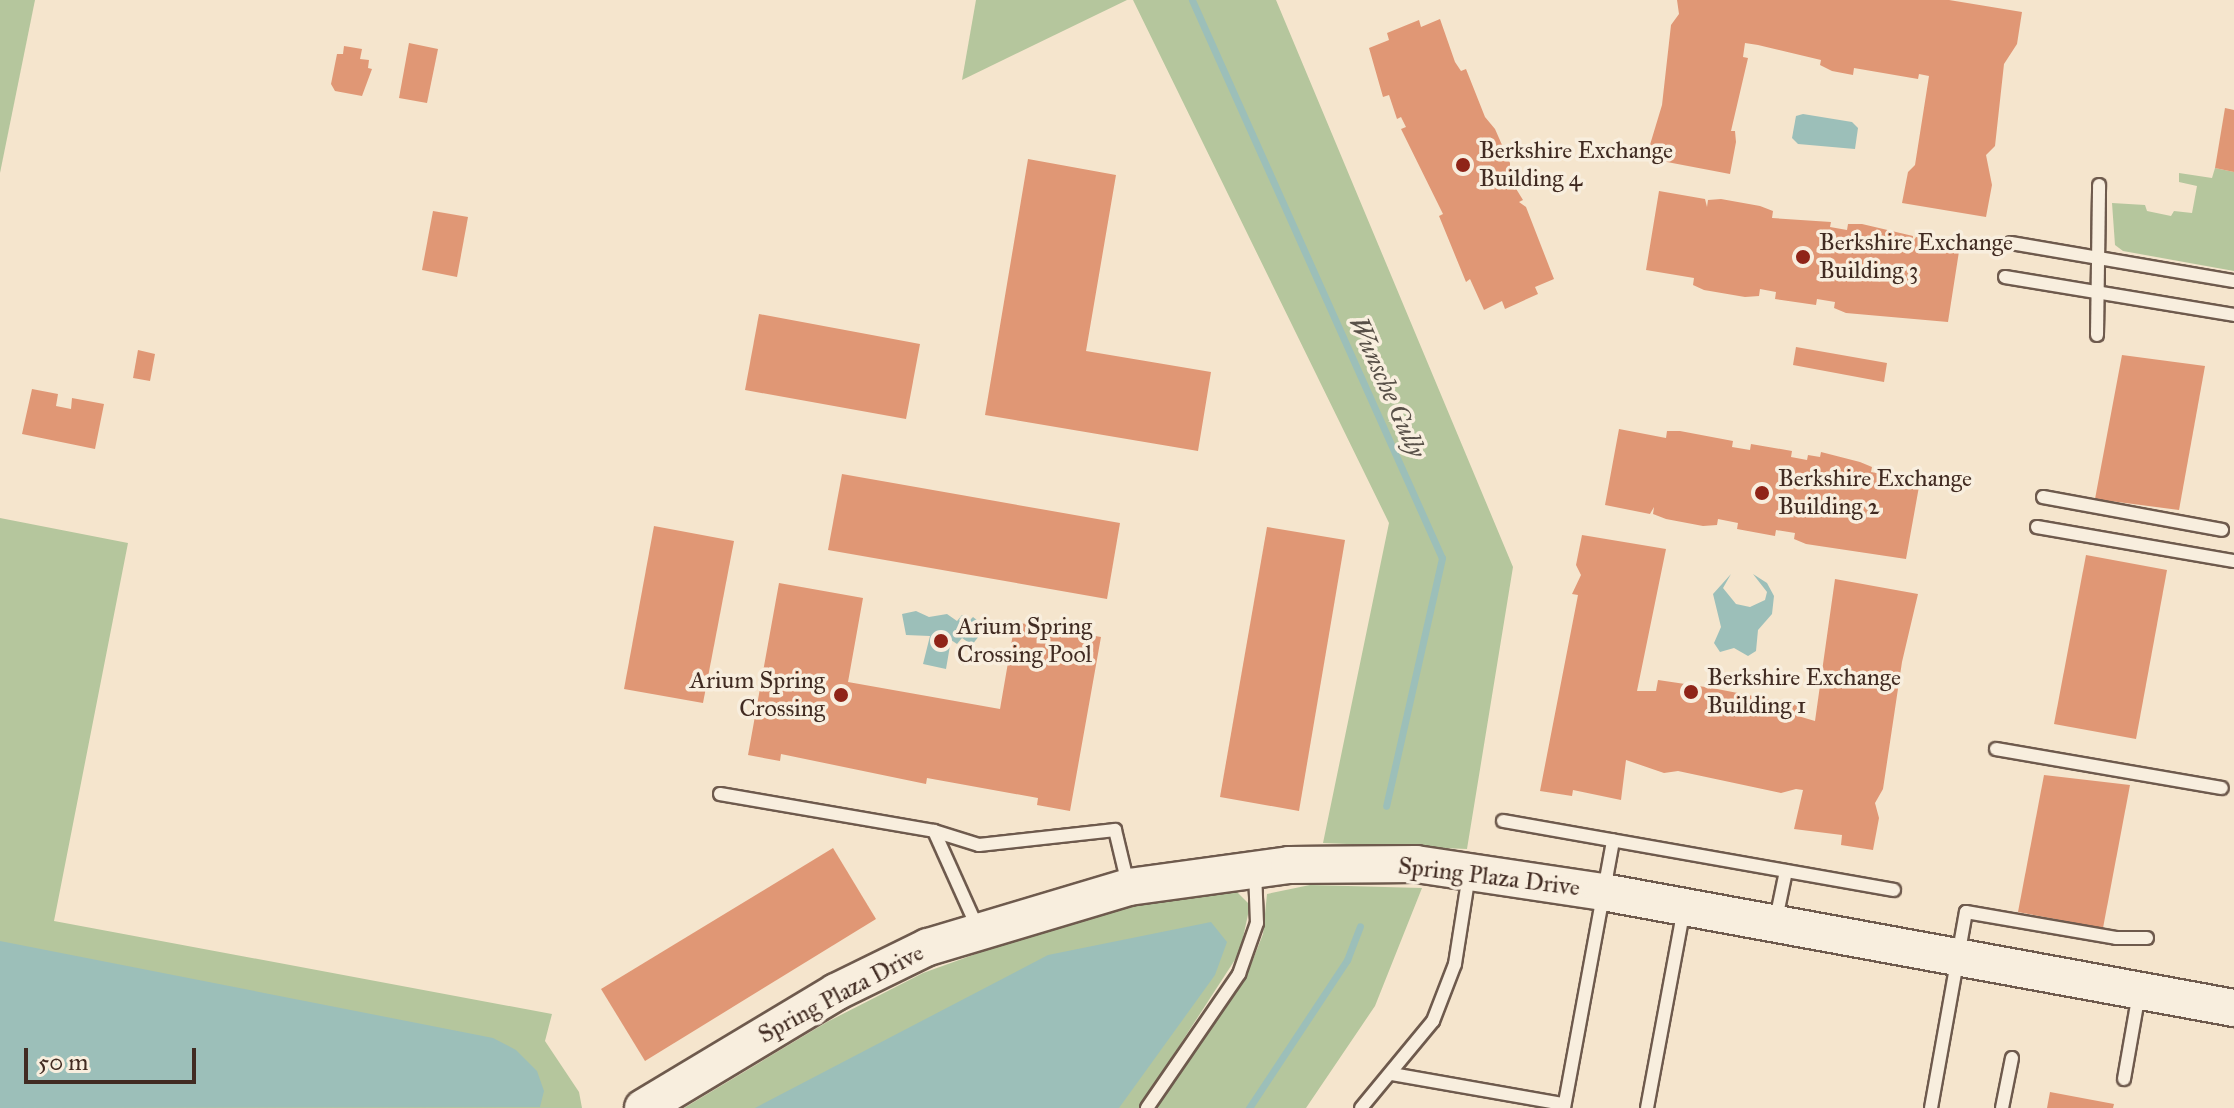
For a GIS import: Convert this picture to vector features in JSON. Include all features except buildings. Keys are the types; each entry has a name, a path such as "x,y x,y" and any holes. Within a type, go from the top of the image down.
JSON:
{"street":[{"name":"Spring Plaza Drive","path":"643,1108 881,967 978,929 1129,887 1255,869 1416,864 1775,921 2234,1008"}],"lane":[{"path":"2097,335 2099,185"},
{"path":"2011,243 2234,281"},
{"path":"2005,277 2234,315"},
{"path":"2043,497 2222,530"},
{"path":"2037,527 2234,561"},
{"path":"1996,749 2222,788"},
{"path":"720,794 934,831 979,845 1115,830 1129,887"},
{"path":"1503,821 1894,890"},
{"path":"934,831 978,929"},
{"path":"1392,1074 1564,1106 1613,840"},
{"path":"1147,1108 1245,962 1257,923 1255,869"},
{"path":"1775,921 1786,871"},
{"path":"1361,1108 1433,1021 1455,964 1469,872"},
{"path":"1647,1108 1684,906"},
{"path":"1931,1108 1966,912 2116,938 2147,938"},
{"path":"2124,1079 2140,990"},
{"path":"2002,1108 2012,1058"}],"green space":[{"path":"0,0 35,0 0,173"},
{"path":"976,0 1127,0 962,80"},
{"path":"1133,0 1276,0 1513,567 1467,849 1323,843 1389,523"},
{"path":"2215,168 2234,172 2234,271 2123,251 2115,245 2112,203 2145,205 2147,211 2171,216 2174,211 2192,213 2197,186 2179,182 2179,173 2212,178"},
{"path":"0,518 128,543 54,921 552,1014 545,1041 579,1092 582,1108 0,1108"},
{"path":"1310,885 1422,888 1375,1006 1306,1108 1156,1108 1250,967 1263,934 1267,894"},
{"path":"1235,890 1250,905 1240,952 1139,1108 684,1108 827,1022 923,973 1092,912"}],"water":[{"path":"1803,114 1852,122 1858,128 1855,149 1798,144 1792,138 1796,116"},
{"path":"1731,574 1723,588 1736,604 1750,607 1765,600 1767,592 1753,574 1767,583 1774,596 1772,614 1758,630 1756,651 1748,656 1734,648 1720,652 1714,643 1721,627 1713,594"},
{"name":"Arium Spring Crossing Pool","path":"916,611 929,617 947,614 957,621 962,615 969,621 973,617 986,627 972,645 962,638 957,644 951,640 946,669 923,664 930,636 906,635 902,614"},
{"path":"1211,922 1227,942 1215,975 1119,1108 755,1108 1048,955"},
{"path":"0,941 493,1038 516,1050 537,1071 544,1091 540,1107 0,1108"}],"waterway":[{"name":"Wunsche Gully","path":"1192,0 1442,558 1386,806"},
{"name":"Wunsche Gully","path":"1249,1108 1347,960 1360,926"}],"place":[{"name":"Berkshire Exchange Building 4","path":"1463,165"},
{"name":"Berkshire Exchange Building 3","path":"1803,257"},
{"name":"Berkshire Exchange Building 2","path":"1762,493"},
{"name":"Arium Spring Crossing Pool","path":"941,641"},
{"name":"Berkshire Exchange Building 1","path":"1691,692"},
{"name":"Arium Spring Crossing","path":"841,695"}]}
